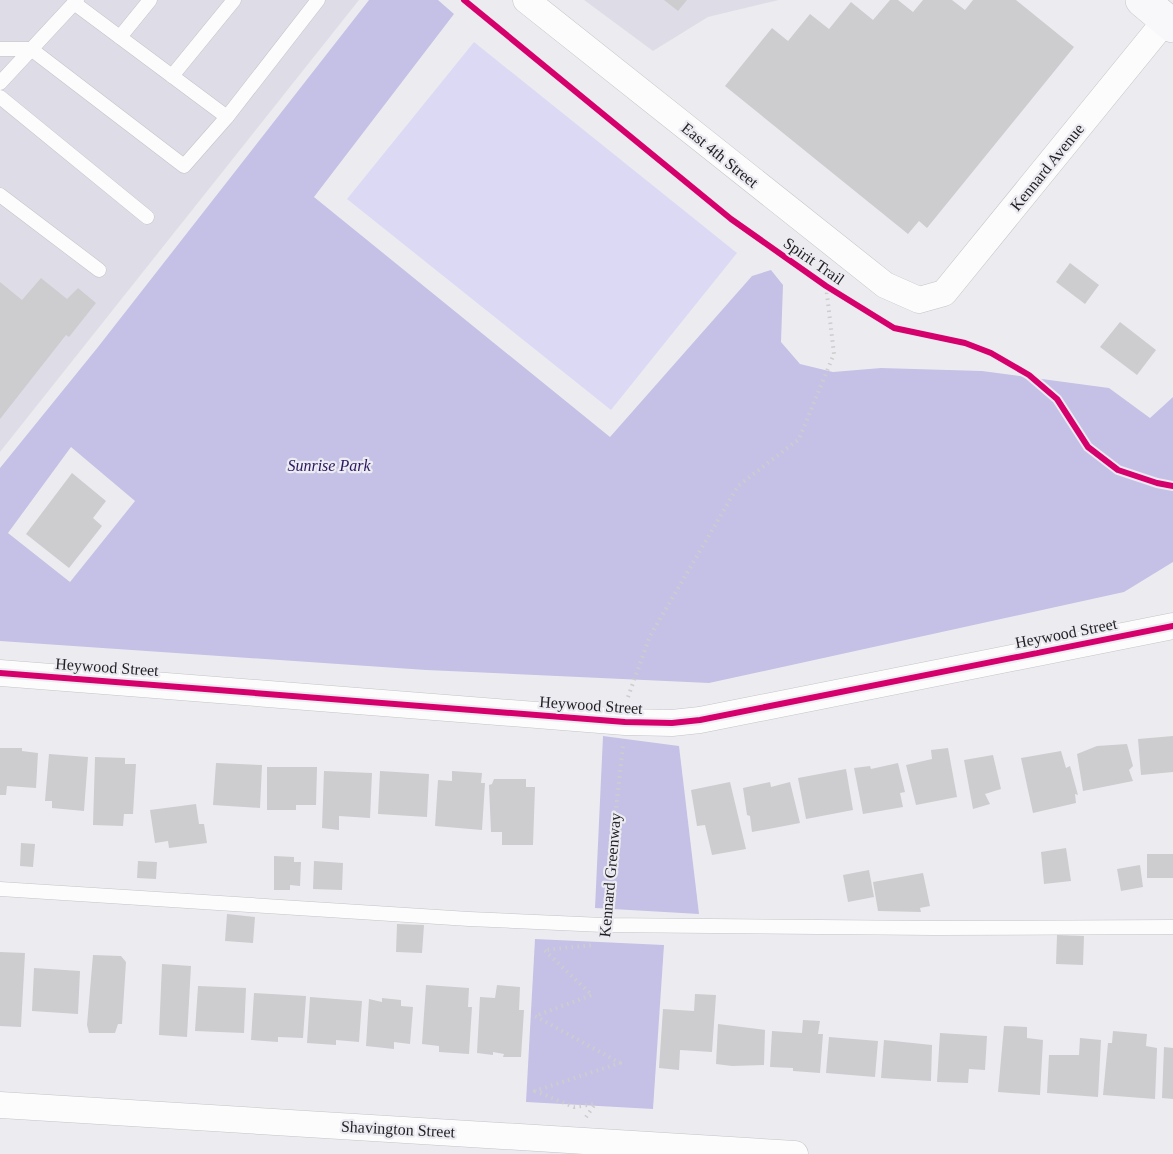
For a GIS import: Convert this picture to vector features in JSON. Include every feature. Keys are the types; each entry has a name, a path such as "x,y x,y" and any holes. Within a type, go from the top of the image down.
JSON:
{"street":[{"name":"East 4th Street","path":"526,0 867,272 885,285 919,300"},
{"path":"1142,0 1170,23"},
{"name":"Kennard Avenue","path":"919,300 944,293 1170,23"},
{"name":"Heywood Street","path":"0,674 135,682 626,722 672,723 700,720 1173,626"},
{"name":"Shavington Street","path":"0,1105 547,1146 795,1154"}],"lane":[{"path":"120,37 150,0"},
{"path":"172,76 234,0"},
{"path":"0,49 31,50 184,166 227,117 318,0"},
{"path":"0,83 75,1 227,117"},
{"path":"0,98 147,217"},
{"path":"0,195 99,270"},
{"path":"0,889 603,925 934,928 1173,927"}],"path":[{"path":"627,699 650,636 738,486 799,439 834,354 826,286"}],"shaded area":[{"path":"0,0 359,0 0,452"},
{"path":"584,0 779,0 708,17 653,51"},
{"path":"474,42 737,253 611,410 347,199"}],"green space":[{"name":"Sunrise Park","path":"369,0 438,0 454,14 314,197 610,437 752,276 771,270 783,285 781,342 800,364 833,372 881,368 982,371 1109,388 1150,418 1173,397 1173,562 1124,592 709,683 426,670 0,641 0,468 98,347","holes":["71,447 135,501 70,582 8,533"]},
{"path":"603,736 679,746 699,914 595,908"},
{"path":"535,939 664,945 653,1109 526,1102"}],"building":[{"path":"664,0 687,0 678,11"},
{"path":"890,0 898,0 913,12 923,0 952,0 965,10 973,0 1016,0 1074,47 927,228 919,221 908,234 725,86 772,28 788,41 810,14 829,29 851,2 873,20"},
{"path":"1070,263 1099,285 1085,304 1056,282"},
{"path":"41,278 67,299 78,288 96,303 69,337 66,335 0,419 0,282 22,300"},
{"path":"1120,322 1156,350 1137,375 1100,347"},
{"path":"72,473 106,501 93,518 102,526 69,568 26,534"},
{"path":"1173,736 1173,772 1141,775 1138,739"},
{"path":"1127,744 1133,766 1129,770 1133,781 1083,791 1077,754 1097,746"},
{"path":"0,748 22,748 22,751 38,753 36,788 7,786 6,795 0,795"},
{"path":"948,748 957,797 916,805 906,765 932,759 931,750"},
{"path":"1061,751 1066,768 1070,766 1078,795 1075,794 1076,803 1033,813 1021,758"},
{"path":"49,754 88,757 84,811 52,808 52,801 45,801"},
{"path":"993,755 1001,789 985,794 990,804 973,809 964,760"},
{"path":"95,757 125,758 125,764 136,764 133,814 124,814 123,826 93,825"},
{"path":"216,763 262,765 260,808 213,805"},
{"path":"898,763 905,792 900,793 903,807 863,814 854,768 870,766 871,769"},
{"path":"267,767 317,767 316,805 296,805 296,810 267,810"},
{"path":"846,769 853,810 806,819 798,778"},
{"path":"324,771 372,773 370,818 339,816 339,830 322,828"},
{"path":"380,771 429,774 427,817 378,814"},
{"path":"452,771 482,773 481,783 485,783 482,830 435,826 438,780 452,781"},
{"path":"494,779 526,779 526,787 535,787 533,845 502,845 502,832 491,832 489,785"},
{"path":"730,782 746,849 712,855 705,825 697,826 691,790"},
{"path":"770,782 771,787 790,782 800,823 752,832 743,788"},
{"path":"196,804 199,824 204,824 207,843 169,848 168,841 155,843 150,810"},
{"path":"21,843 35,844 33,867 20,866"},
{"path":"1066,848 1071,881 1044,884 1041,852"},
{"path":"1147,854 1173,854 1173,878 1147,878"},
{"path":"274,856 294,857 294,862 301,862 300,886 290,885 290,890 274,890"},
{"path":"138,861 157,862 156,879 137,878"},
{"path":"314,861 343,863 342,890 313,889"},
{"path":"1140,865 1143,887 1121,891 1117,869"},
{"path":"869,870 874,897 848,902 843,875"},
{"path":"923,873 930,906 920,908 921,912 878,911 873,882"},
{"path":"227,914 255,917 253,943 225,941"},
{"path":"397,924 424,925 422,953 396,952"},
{"path":"1057,935 1084,936 1083,965 1056,964"},
{"path":"0,952 25,953 21,1027 0,1026"},
{"path":"93,955 121,956 126,962 122,1024 118,1024 115,1033 89,1033 87,1025"},
{"path":"162,964 191,966 187,1037 159,1035"},
{"path":"34,968 80,971 78,1014 32,1011"},
{"path":"426,985 469,988 468,1007 472,1007 469,1054 439,1052 439,1046 422,1044"},
{"path":"497,985 520,987 519,1010 524,1010 521,1057 503,1057 504,1054 493,1052 493,1055 477,1053 480,997 495,998"},
{"path":"198,986 246,988 244,1033 195,1031"},
{"path":"254,993 306,996 303,1038 278,1037 278,1042 251,1040"},
{"path":"695,994 716,995 712,1052 680,1050 679,1070 659,1068 663,1009 694,1011"},
{"path":"310,997 362,1001 359,1042 336,1040 336,1045 307,1043"},
{"path":"382,998 401,1000 401,1006 413,1007 410,1044 394,1042 394,1049 366,1046 369,999 382,1002"},
{"path":"803,1020 820,1021 818,1034 823,1034 820,1073 770,1067 772,1031 802,1033"},
{"path":"718,1024 765,1030 764,1065 716,1064"},
{"path":"1004,1026 1027,1027 1027,1038 1043,1040 1040,1095 998,1092"},
{"path":"1113,1031 1147,1034 1146,1046 1157,1048 1155,1099 1103,1095 1108,1043 1112,1043"},
{"path":"940,1033 987,1036 985,1070 969,1069 968,1083 937,1082"},
{"path":"829,1037 878,1041 875,1077 826,1073"},
{"path":"1080,1038 1101,1040 1098,1097 1047,1093 1049,1055 1079,1055"},
{"path":"884,1040 932,1045 931,1081 881,1078"},
{"path":"1164,1047 1173,1048 1173,1099 1162,1098"}],"cycle path":[{"name":"Spirit Trail","path":"464,0 731,219 826,286 894,328 965,343 991,353 1029,375 1057,399 1088,447 1118,470 1173,486"},
{"path":"0,673 625,722 672,723 700,720 1173,626"}]}
